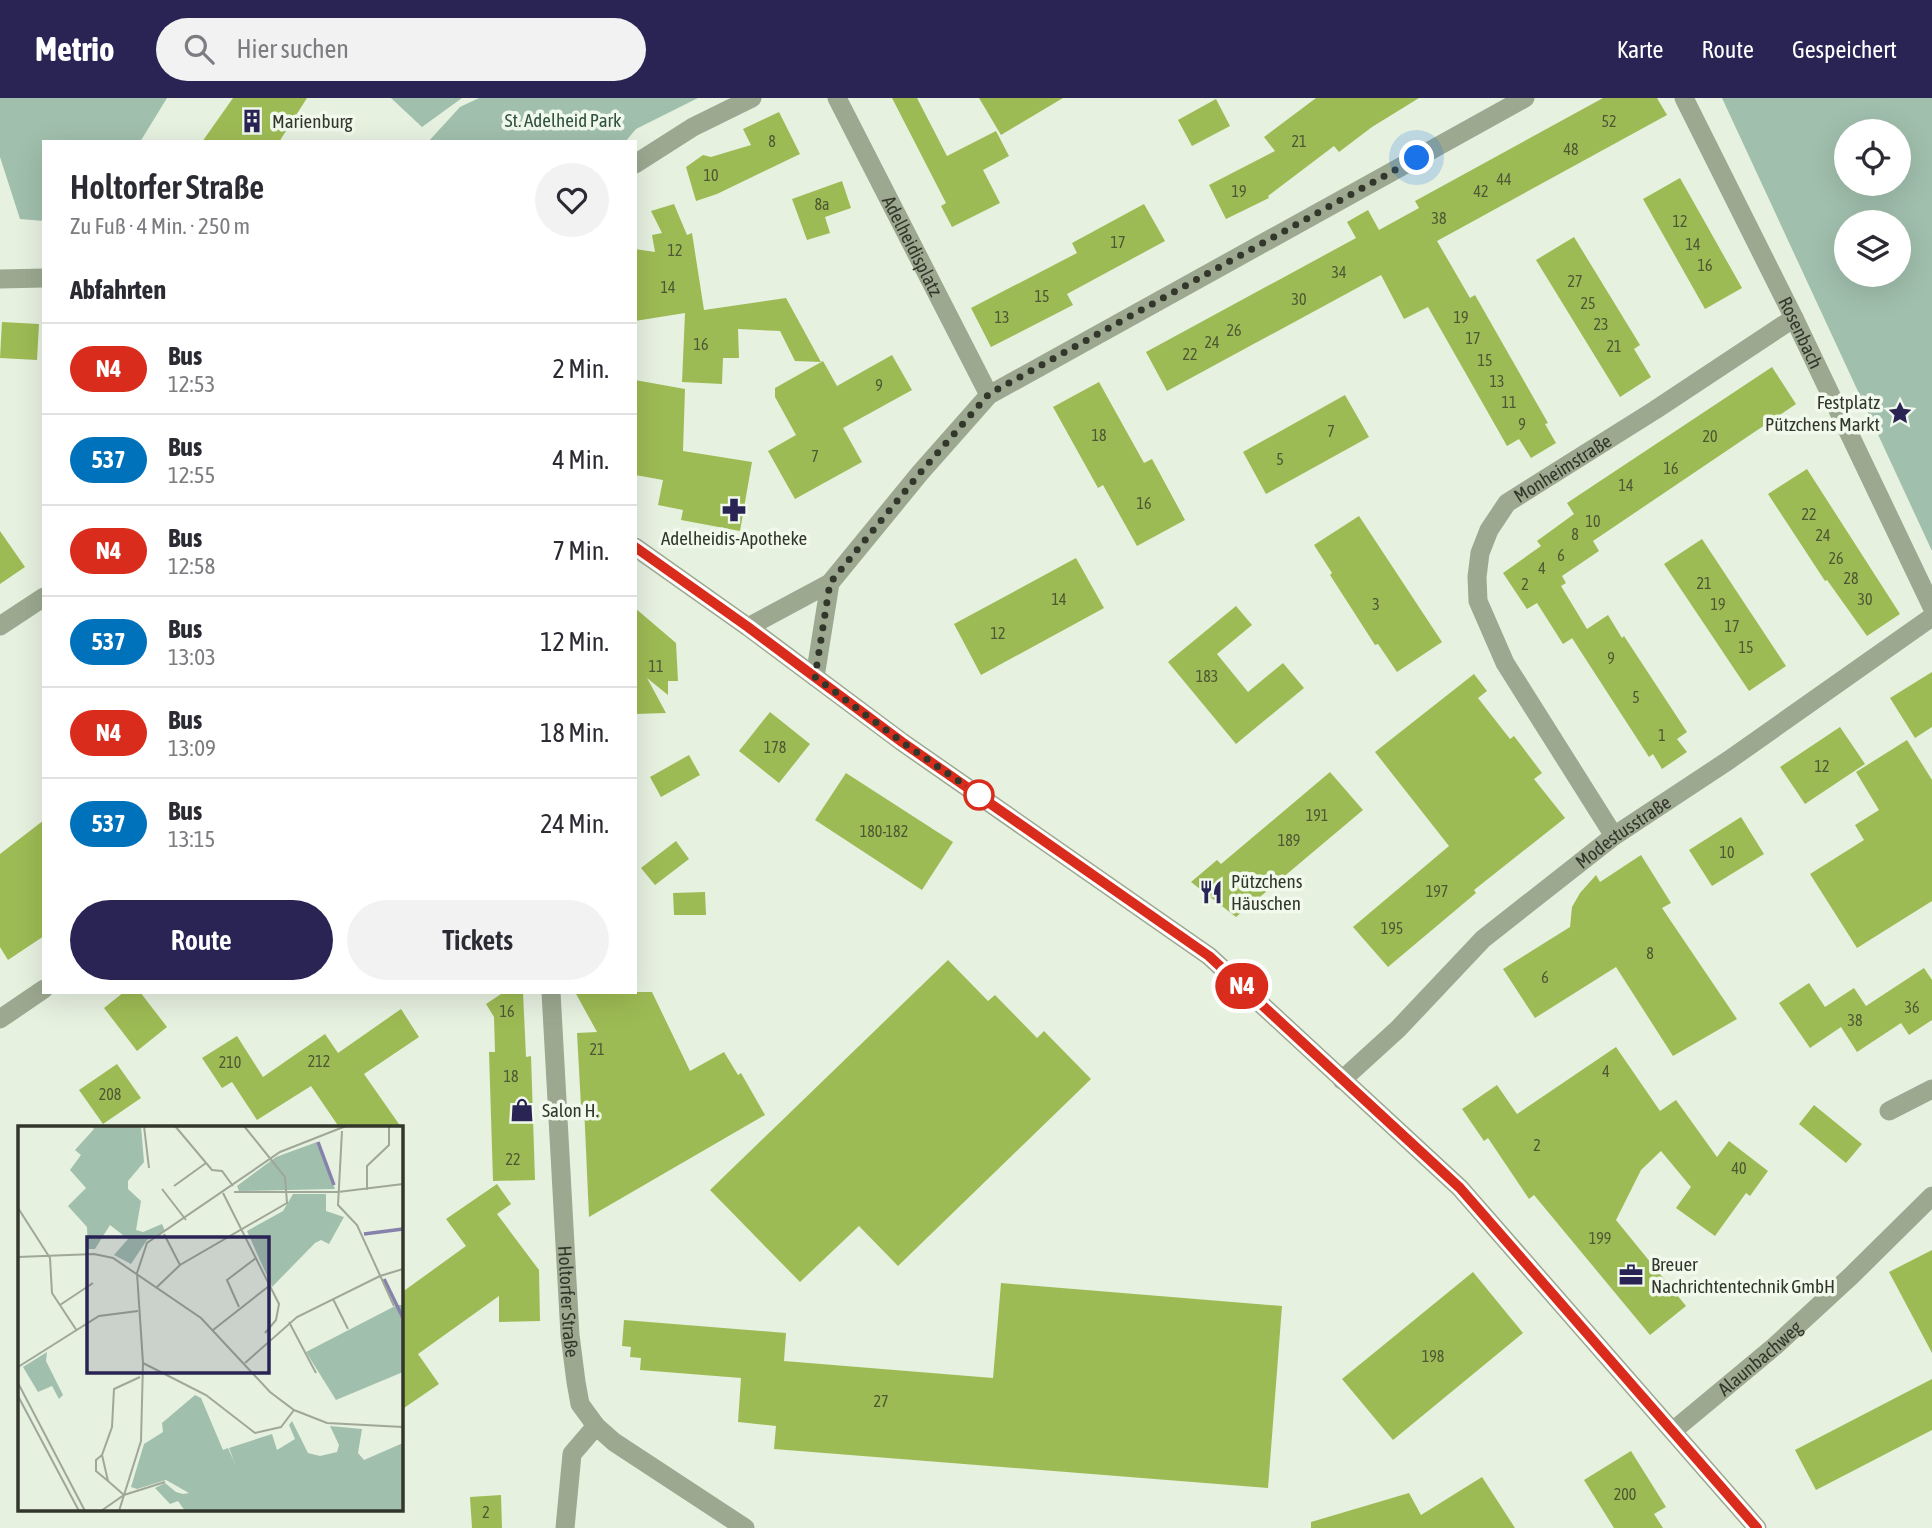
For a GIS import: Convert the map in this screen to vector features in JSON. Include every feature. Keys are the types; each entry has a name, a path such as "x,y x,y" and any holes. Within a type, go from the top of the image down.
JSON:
{"street":[{"path":"637,163 693,127 752,98"},
{"name":"Adelheidisplatz","path":"837,98 989,394"},
{"path":"748,627 830,583 989,394 1525,98"},
{"name":"Rosenbach","path":"1684,98 1794,318 1932,607"},
{"path":"0,279 42,278"},
{"name":"Monheimstraße","path":"1614,836 1505,663 1478,601 1480,553 1489,530 1507,503 1794,318"},
{"path":"637,548 902,742 1209,956 1460,1188 1757,1528"},
{"path":"815,677 830,583"},
{"path":"0,626 42,598"},
{"name":"Modestusstraße","path":"1342,1080 1398,1029 1483,939 1614,836 1729,760 1932,617"},
{"path":"0,1018 42,990"},
{"name":"Holtorfer Straße","path":"551,994 570,1335 580,1404 596,1426 614,1442 745,1528"},
{"path":"1889,1111 1932,1089"},
{"name":"Alaunbachweg","path":"1674,1430 1774,1346 1851,1276 1932,1196"},
{"path":"565,1528 572,1454 596,1426"}],"green space":[{"path":"0,98 167,98 141,140 42,140 42,221 20,219 0,157"},
{"path":"391,98 462,98 422,127"},
{"name":"St. Adelheid Park","path":"479,98 698,98 636,129 627,140 430,140 460,107"},
{"name":"Festplatz Pützchens Markt","path":"1722,98 1932,98 1932,551"}],"building":[{"name":"Marienburg","path":"233,98 307,98 280,140 203,140"},
{"path":"892,98 917,98 947,156 996,131 1009,156 983,170 1000,203 952,227 941,206 946,203"},
{"path":"979,98 1063,98 1001,135"},
{"path":"1316,98 1419,98 1372,127 1339,152 1334,146 1268,196 1269,198 1226,219 1209,185 1275,151 1264,137"},
{"path":"1603,98 1657,98 1667,115 1437,241 1470,298 1475,295 1548,423 1545,424 1556,443 1531,458 1519,439 1507,446 1428,307 1404,319 1381,275 1167,391 1146,352 1356,238 1347,222 1368,210 1379,230 1419,208 1415,201"},
{"path":"1216,99 1230,126 1192,146 1178,120"},
{"path":"779,112 800,154 717,194 696,201 686,167 703,155 711,157 751,145 743,129"},
{"path":"1680,178 1742,288 1705,309 1643,199"},
{"path":"842,181 851,208 825,217 830,233 807,240 792,199"},
{"path":"674,204 687,235 692,233 704,310 786,298 821,362 795,361 780,331 738,329 739,358 723,358 722,384 682,382 685,313 637,321 637,249 655,252 652,235 662,233 651,211"},
{"path":"1144,204 1165,241 1067,294 1073,305 991,347 971,308 1077,253 1072,243"},
{"path":"1574,237 1640,345 1634,349 1651,377 1620,397 1536,260"},
{"path":"2,322 39,324 37,360 0,358"},
{"path":"892,355 912,390 843,428 862,462 795,499 768,451 796,435 775,397 775,388 823,361 837,386"},
{"path":"1772,367 1796,404 1593,541 1599,551 1562,576 1566,583 1561,586 1587,629 1608,615 1622,638 1624,636 1687,732 1677,739 1687,752 1662,769 1653,754 1649,757 1572,638 1563,644 1537,603 1527,609 1503,573 1541,546 1537,541 1574,514 1567,503"},
{"path":"637,380 685,389 683,451 752,462 740,531 681,520 683,510 658,505 663,480 637,475"},
{"path":"1099,382 1144,463 1152,459 1185,520 1137,546 1103,485 1098,488 1053,407"},
{"path":"1345,395 1369,437 1266,494 1243,452"},
{"path":"1807,469 1900,614 1867,636 1827,580 1825,581 1768,494"},
{"path":"1359,516 1442,642 1397,672 1378,644 1375,645 1314,545"},
{"path":"0,531 25,567 0,584"},
{"path":"1702,539 1786,666 1749,691 1664,564"},
{"path":"1076,558 1104,608 981,675 954,624"},
{"path":"1236,606 1252,625 1217,654 1248,692 1283,663 1304,688 1236,744 1168,662"},
{"path":"637,610 676,643 678,681 668,681 668,695 647,678 666,713 637,714"},
{"path":"1932,672 1932,727 1915,738 1890,698"},
{"path":"1474,674 1487,691 1478,698 1510,739 1514,736 1542,773 1534,779 1565,818 1474,890 1476,893 1388,967 1353,927 1449,846 1375,752"},
{"path":"770,712 810,744 779,783 739,751"},
{"path":"1840,727 1865,764 1805,804 1780,767"},
{"path":"1907,740 1932,780 1932,901 1857,948 1810,874 1864,840 1855,825 1879,810 1856,772"},
{"path":"689,755 700,775 661,797 650,777"},
{"path":"1330,772 1363,810 1236,917 1191,882 1217,860 1221,864"},
{"path":"846,773 953,842 922,890 815,820"},
{"path":"1741,817 1764,854 1712,886 1689,850"},
{"path":"42,822 42,937 8,960 0,947 0,854"},
{"path":"676,841 689,859 655,885 641,868"},
{"path":"1641,855 1671,903 1662,908 1737,1019 1673,1056 1616,967 1535,1018 1503,969 1570,927 1572,907 1596,875 1600,882"},
{"path":"705,892 706,915 674,915 673,893"},
{"path":"948,960 988,1001 995,995 1037,1038 1044,1031 1091,1079 898,1266 859,1226 800,1282 710,1190"},
{"path":"1924,968 1932,980 1932,1020 1909,1035 1901,1023 1857,1052 1841,1027 1810,1048 1779,1003 1809,983 1825,1007 1854,988 1866,1006"},
{"path":"652,992 690,1071 724,1052 738,1075 741,1073 765,1115 589,1217 584,1106 581,1106 577,1033 597,1032 576,994"},
{"path":"122,994 142,994 167,1027 137,1051 104,1008"},
{"path":"501,994 523,994 526,1057 531,1056 535,1180 493,1181 489,1052 495,1052 494,1017 486,1004"},
{"path":"401,1009 419,1037 364,1074 400,1126 338,1126 311,1086 257,1120 232,1082 222,1088 202,1058 237,1036 263,1077 325,1034 338,1053"},
{"path":"1616,1047 1660,1111 1676,1100 1717,1157 1729,1141 1768,1171 1750,1196 1746,1193 1715,1236 1676,1208 1691,1187 1661,1151 1641,1170 1616,1220 1686,1306 1650,1335 1534,1195 1529,1199 1488,1138 1484,1141 1462,1109 1497,1085 1517,1114"},
{"path":"117,1064 141,1098 103,1124 79,1090"},
{"path":"1814,1105 1862,1144 1846,1163 1799,1124"},
{"path":"497,1184 511,1204 497,1214 539,1270 540,1321 499,1322 499,1296 418,1354 439,1384 402,1409 402,1292 466,1246 446,1219"},
{"path":"1932,1250 1932,1353 1889,1272"},
{"path":"1473,1272 1523,1333 1393,1440 1342,1379"},
{"path":"1001,1283 1282,1306 1268,1488 774,1449 776,1426 738,1422 741,1378 640,1370 641,1358 630,1357 631,1347 622,1346 624,1320 786,1333 784,1361 993,1378"},
{"path":"1932,1379 1932,1430 1816,1490 1795,1450"},
{"path":"1631,1451 1666,1507 1654,1514 1663,1528 1614,1528 1584,1480"},
{"path":"1482,1477 1515,1528 1311,1528 1311,1522 1409,1493 1421,1515"},
{"path":"501,1495 502,1528 472,1528 470,1497"}],"bus line":[{"name":"N4","path":"637,548 902,742 1209,956 1460,1188 1757,1528"}],"place":[{"name":"Marienburg","path":"252,121"},
{"name":"Festplatz Pützchens Markt","path":"1900,413"},
{"name":"Adelheidis-Apotheke","path":"734,510"},
{"name":"Pützchens Häuschen","path":"1211,892"},
{"name":"Salon H.","path":"522,1110"},
{"name":"Breuer Nachrichtentechnik GmbH","path":"1631,1275"}],"route":[{"path":"979,795 815,677 830,583 989,394 1417,158"}]}
